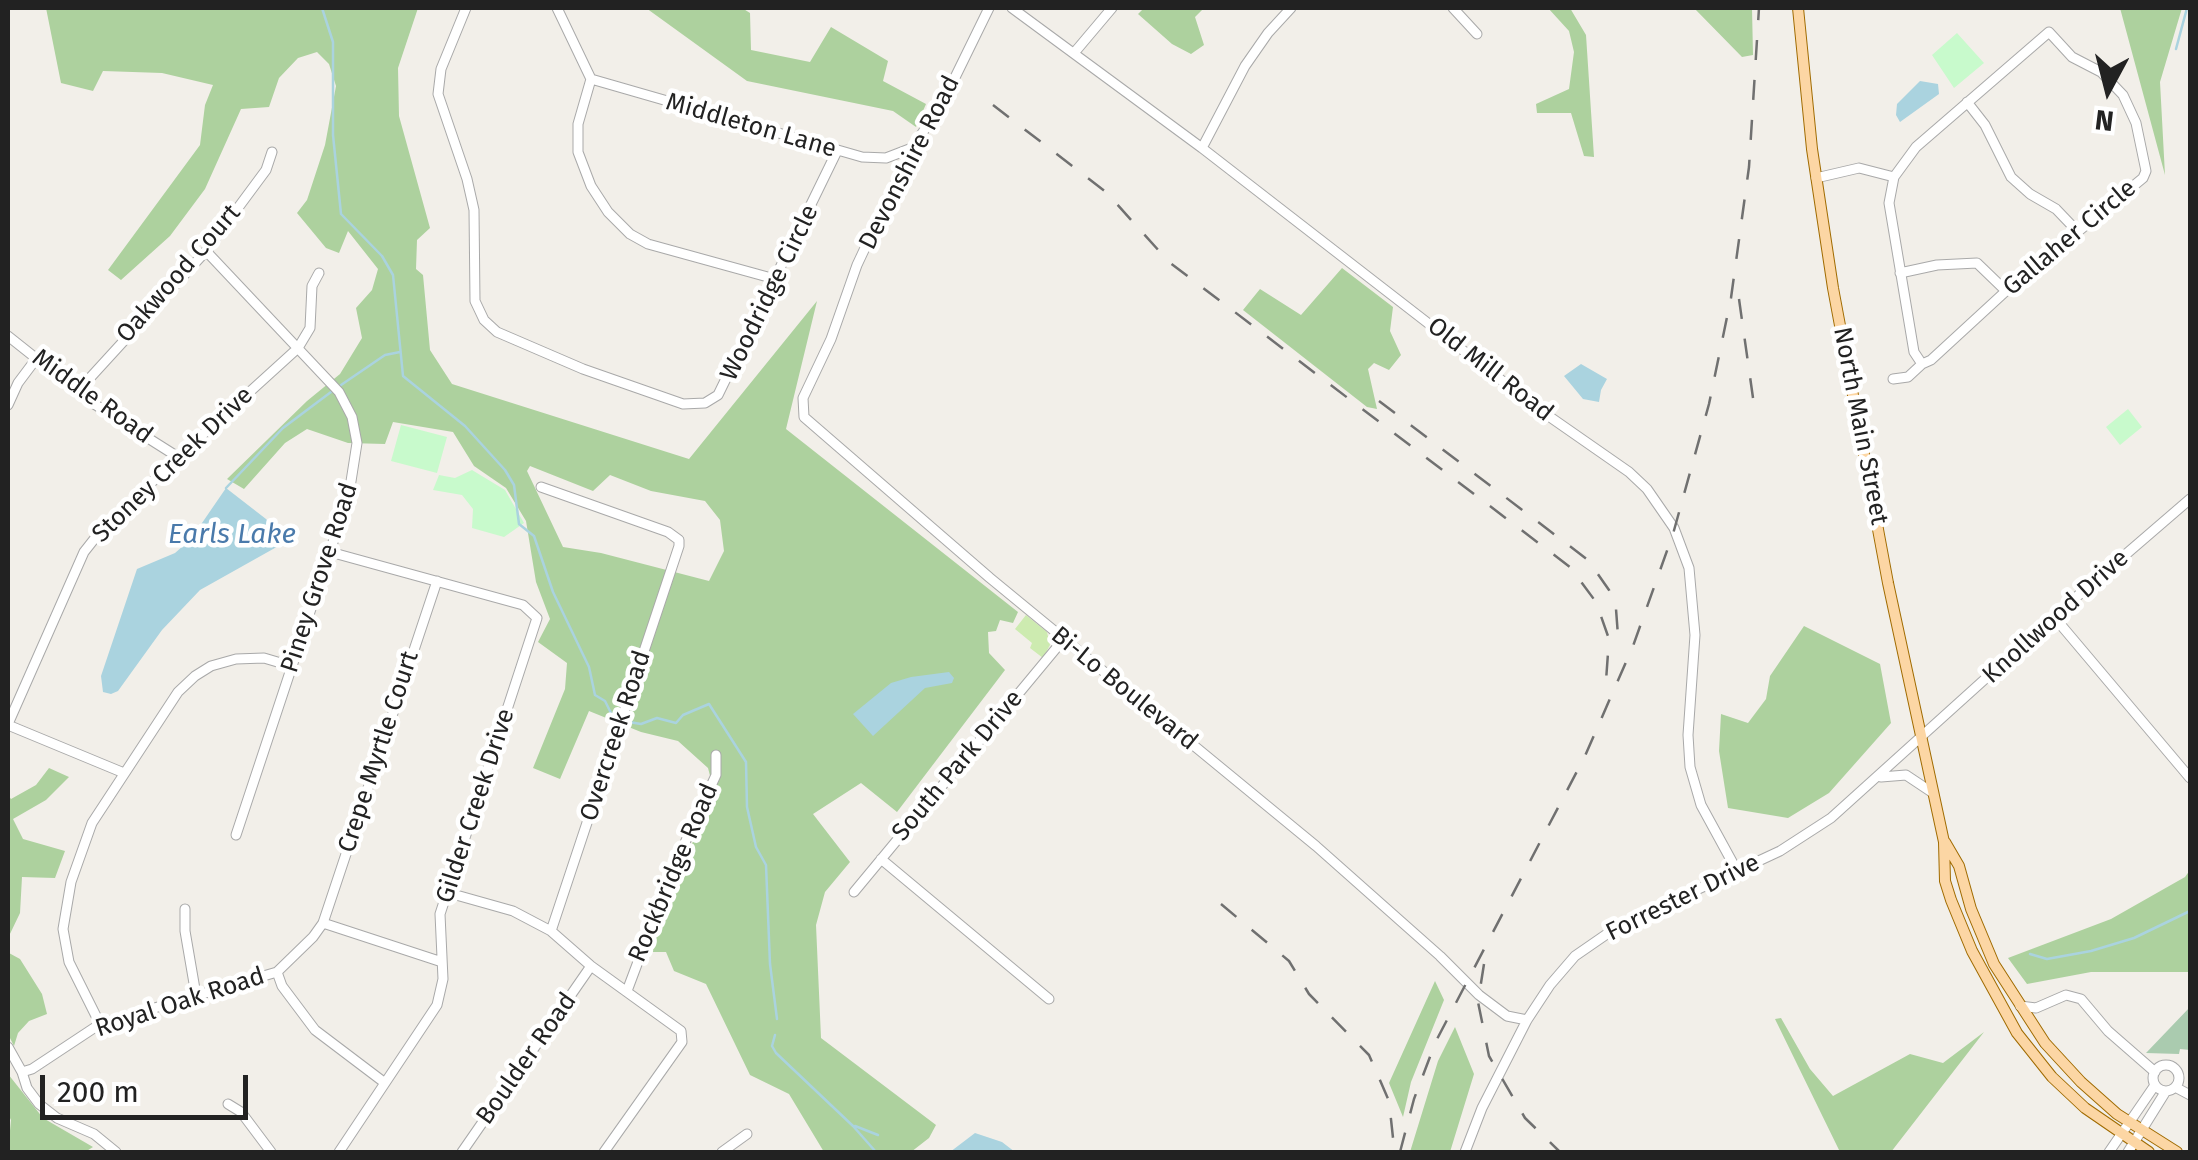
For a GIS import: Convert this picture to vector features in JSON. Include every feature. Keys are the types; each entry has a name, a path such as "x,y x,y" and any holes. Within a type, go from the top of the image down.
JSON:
{"main road":[{"name":"North Main Street","path":"1798,8 1816,178 1833,288 1888,583 1944,842"},
{"path":"1944,842 1959,866 1971,909 1994,964 2032,1024 2081,1082 2130,1123 2177,1152"},
{"path":"1944,842 1945,881 1951,900 1996,1000 2017,1034 2052,1077 2085,1108 2132,1148 2149,1152"}],"street":[{"name":"Woodridge Circle","path":"466,8 441,69 438,94 471,192 476,229 474,292 479,310 490,326 505,337 583,369 683,404 698,405 712,400 724,388 836,151"},
{"path":"557,8 591,79 578,124 578,152 591,186 614,220 648,244 775,279"},
{"name":"Devonshire Road","path":"837,322 857,266 912,148 940,108 989,8"},
{"name":"Old Mill Road","path":"1012,8 1202,148 1552,418 1629,472 1658,504 1678,536 1692,587 1695,635 1688,735 1694,786 1736,870"},
{"path":"1074,53 1112,8"},
{"path":"1202,148 1245,66 1291,8"},
{"path":"1453,8 1477,34"},
{"name":"Gallaher Circle","path":"1893,380 1908,376 1931,360 2006,291 2143,178 2146,171 2131,108 2113,82 2072,57 2049,32 1916,147 1894,177"},
{"name":"Middleton Lane","path":"591,79 836,151 877,159 912,148"},
{"path":"1968,102 1985,125 2011,177 2056,209 2078,232"},
{"name":"Oakwood Court","path":"78,391 206,251 266,170 272,152"},
{"path":"1816,178 1858,168 1894,177 1889,204 1914,352 1922,364"},
{"name":"Piney Grove Road","path":"206,251 340,392 356,434 355,471 236,835"},
{"path":"1900,273 1977,263 2006,291"},
{"path":"298,348 310,328 312,286 319,272"},
{"name":"Bi-Lo Boulevard","path":"837,322 802,398 804,417 1063,640 1320,849 1478,995 1507,1016 1527,1020"},
{"name":"Middle Road","path":"8,336 78,391 178,457"},
{"name":"Stoney Creek Drive","path":"8,724 84,552 178,457 298,348"},
{"path":"8,405 36,358"},
{"name":"Overcreek Road","path":"541,486 668,532 679,540 551,932"},
{"name":"Knollwood Drive","path":"1922,738 2190,498"},
{"path":"330,552 437,581"},
{"name":"Gilder Creek Drive","path":"338,1152 437,1005 443,984 439,922 537,622 536,614 523,605 437,581"},
{"name":"Crepe Myrtle Court","path":"323,924 437,581"},
{"path":"2054,618 2190,778"},
{"name":"South Park Drive","path":"854,892 1063,640"},
{"path":"100,1024 69,962 64,918 84,842 178,692 201,671 223,662 250,658 279,660 291,666"},
{"path":"8,724 124,773"},
{"name":"Forrester Drive","path":"1464,1152 1527,1020 1559,973 1592,942 1812,832 1922,738"},
{"name":"Rockbridge Road","path":"628,990 654,915 716,775 716,755"},
{"path":"1878,777 1906,775 1933,793"},
{"path":"881,860 1049,999"},
{"path":"449,893 513,911 551,932 591,966 680,1029 683,1038 604,1152"},
{"path":"185,909 196,995"},
{"path":"323,924 442,962"},
{"name":"Royal Oak Road","path":"22,1072 100,1024 277,972 291,962 323,924"},
{"name":"Boulder Road","path":"462,1152 591,966"},
{"path":"277,972 282,986 315,1030 385,1082"},
{"path":"2020,1006 2036,1008 2060,996 2080,999 2108,1031 2155,1072 2165,1088 2190,1096"},
{"path":"2032,1024 2036,1008"},
{"path":"8,1048 26,1088 44,1108 94,1134 116,1152"},
{"path":"2109,1152 2130,1123 2179,1078 2175,1069 2166,1066 2155,1072"},
{"path":"2132,1148 2165,1088"},
{"path":"228,1104 241,1112 271,1152"},
{"path":"722,1152 747,1134"}],"green space":[{"path":"46,8 418,8 398,68 399,116 430,228 417,240 416,269 423,275 430,350 452,384 689,459 817,301 786,429 1018,612 1013,623 1000,620 996,631 988,632 989,653 1005,670 897,812 861,783 813,814 850,862 825,892 816,925 821,1038 936,1125 929,1138 911,1152 824,1152 789,1094 750,1075 706,984 674,971 666,952 647,952 714,791 708,768 678,741 641,732 589,711 560,779 533,768 565,689 567,663 538,642 550,619 536,582 526,521 506,488 474,466 453,432 393,422 385,444 348,443 307,429 285,443 244,489 227,479 340,374 362,338 356,308 372,290 378,269 348,231 339,253 326,248 297,213 307,200 325,145 336,86 329,64 317,52 298,58 279,78 269,107 241,109 205,189 170,236 121,280 108,270 200,145 205,105 213,85 162,73 103,71 93,91 61,83","holes":["530,466 593,491 610,475 651,491 705,501 720,520 724,551 709,581 563,547 527,471"]},
{"path":"646,8 742,8 750,13 751,50 810,62 831,27 888,61 883,81 926,104 916,127 893,111 747,81"},
{"path":"1144,8 1204,8 1195,17 1204,45 1191,54 1172,44 1138,14"},
{"path":"1548,8 1570,8 1586,35 1594,157 1584,156 1571,113 1537,113 1536,104 1569,89 1574,52 1569,31"},
{"path":"1694,8 1752,8 1753,55 1742,57"},
{"path":"2120,8 2182,8 2160,82 2165,175"},
{"path":"1957,33 1984,63 1954,88 1932,55"},
{"path":"1342,268 1393,307 1390,331 1401,355 1389,370 1374,363 1368,369 1377,409 1367,407 1243,310 1260,289 1301,315"},
{"path":"2128,409 2142,427 2120,445 2106,427"},
{"path":"401,425 447,437 437,473 391,461"},
{"path":"472,470 505,490 524,523 504,537 472,528 473,509 462,495 433,490 439,475 455,478"},
{"path":"1026,615 1047,632 1050,645 1043,658 1015,629"},
{"path":"1804,626 1880,664 1891,723 1829,793 1788,818 1728,808 1719,751 1721,714 1748,723 1766,699 1770,676"},
{"path":"49,768 69,777 46,800 13,819 23,839 65,851 55,878 22,877 20,913 9,936 9,953 20,959 42,994 47,1014 29,1021 18,1033 14,1046 8,1034 8,795 11,799 36,785"},
{"path":"2190,870 2190,972 2091,972 2027,984 2008,958 2111,919 2185,877"},
{"path":"1435,981 1444,1000 1411,1082 1403,1117 1389,1083"},
{"path":"2190,1007 2190,1050 2180,1049 2179,1054 2146,1053"},
{"path":"1781,1018 1810,1069 1833,1096 1910,1054 1943,1063 1984,1032 1891,1152 1840,1152 1775,1019"},
{"path":"1455,1027 1474,1074 1450,1152 1410,1152 1438,1061"},
{"path":"8,1074 43,1118 93,1147 85,1152 8,1152"}],"water":[{"path":"1920,81 1938,84 1939,94 1900,122 1897,104"},
{"path":"1581,364 1607,379 1599,402 1583,399 1564,376"},
{"name":"Earls Lake","path":"226,488 266,519 282,537 282,544 200,590 162,630 118,691 103,692 101,676 137,569 175,553 191,539"},
{"path":"949,672 954,678 952,683 925,688 873,736 853,714 891,683"},
{"path":"975,1133 1002,1142 1015,1152 950,1152"}],"waterway":[{"path":"322,8 333,42 333,135 341,214 382,256 393,275 403,376 465,426 505,470 514,485 519,524 534,536 553,592 589,667 595,695 605,701 612,715"},
{"path":"2176,49 2187,8"},
{"path":"341,385 385,355 400,352"},
{"path":"226,488 283,428 331,392"},
{"path":"629,722 641,724 657,718 676,723 683,715 709,704 746,762 747,807 756,847 766,865 770,964 777,1019"},
{"path":"2030,954 2047,959 2091,951 2134,938 2190,911"},
{"path":"775,1035 772,1046 776,1053 876,1152"},
{"path":"855,1126 878,1135"}],"railway":[{"path":"1400,1152 1414,1099 1436,1041 1585,756 1633,646 1673,534 1709,404 1731,298 1749,167 1759,8"},
{"path":"993,105 1106,192 1169,262 1570,567 1596,602 1609,639 1605,695"},
{"path":"1739,299 1755,412"},
{"path":"1379,401 1588,560 1609,590 1616,609 1619,649"},
{"path":"1221,904 1289,961 1309,994 1369,1055 1389,1101 1394,1147"},
{"path":"1484,964 1478,1002 1489,1056 1525,1118 1560,1152"}]}
